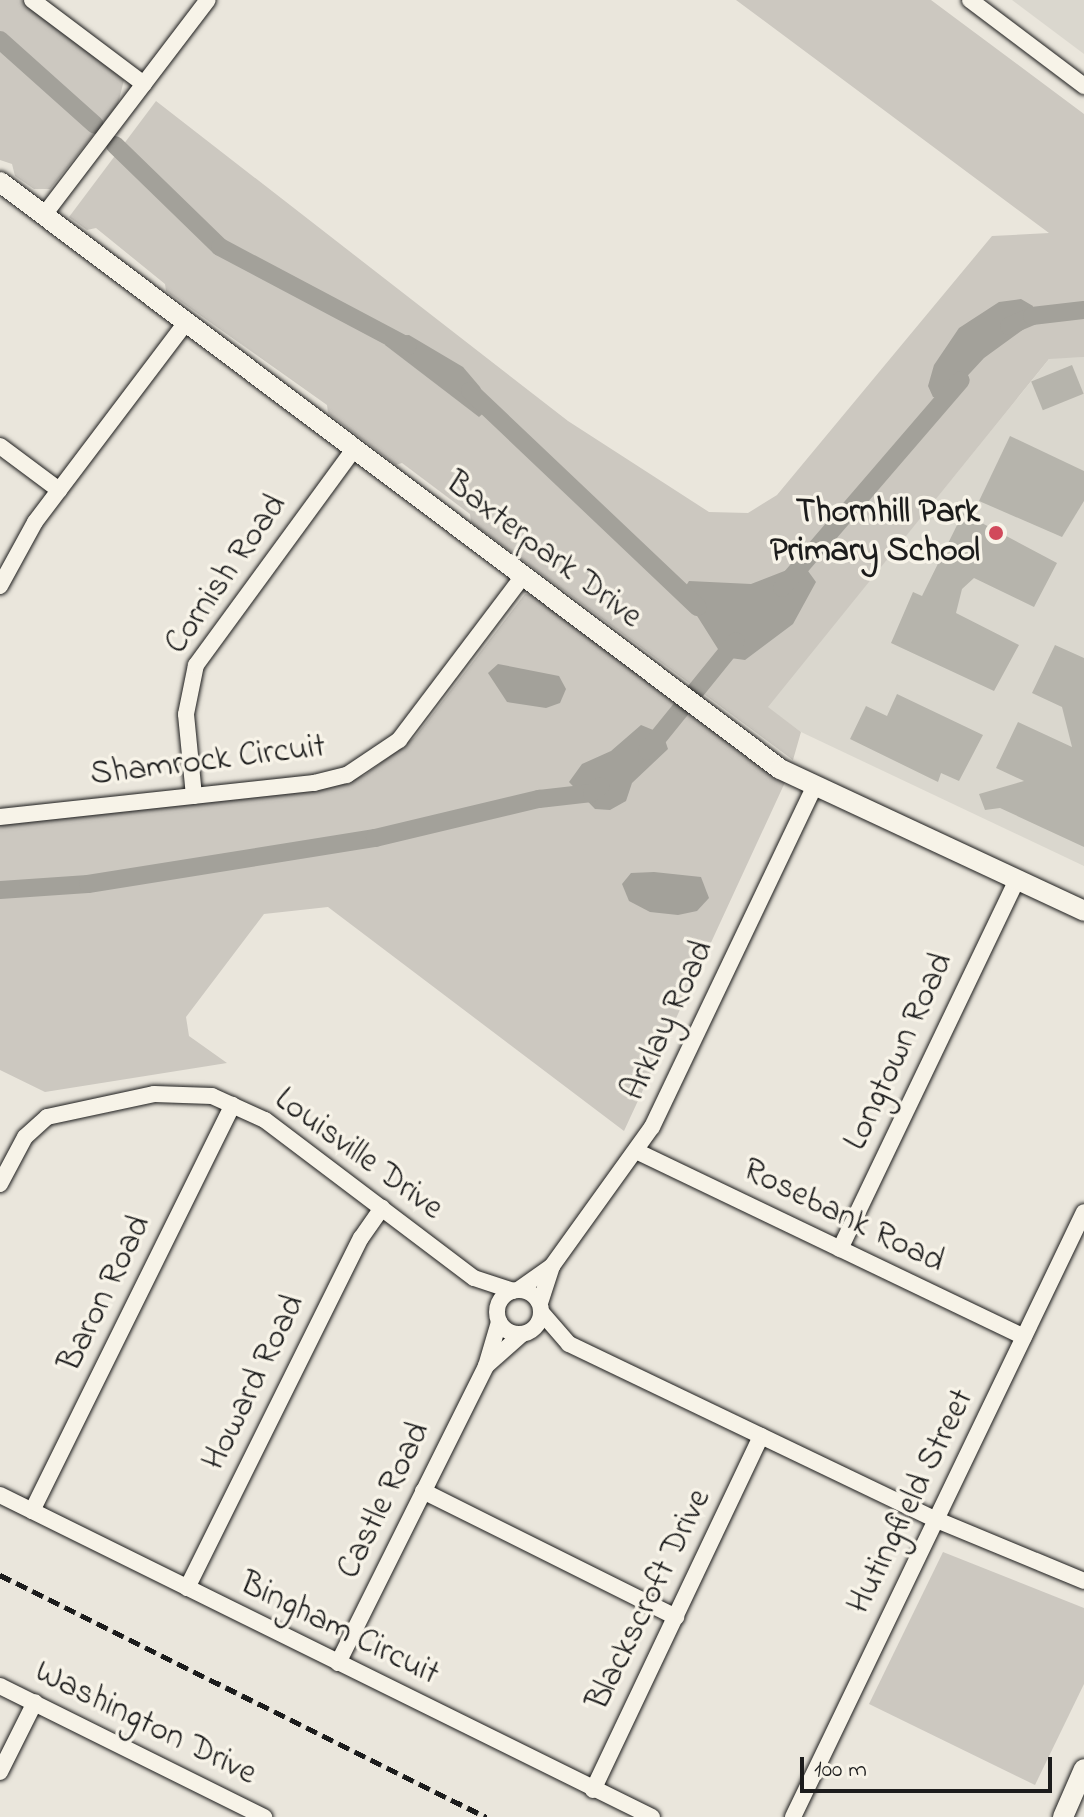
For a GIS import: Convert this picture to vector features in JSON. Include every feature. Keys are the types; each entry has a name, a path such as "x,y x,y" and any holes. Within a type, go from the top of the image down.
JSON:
{"street":[{"path":"32,0 144,84"},
{"path":"44,215 208,0"},
{"path":"970,0 1084,86"},
{"name":"Baxterpark Drive","path":"0,182 780,769 1016,882 1084,911"},
{"path":"0,586 26,536 186,322"},
{"path":"0,446 59,490"},
{"name":"Cornish Road","path":"194,796 186,714 196,665 354,449"},
{"name":"Shamrock Circuit","path":"0,817 322,782 375,760 408,729 523,576"},
{"name":"Arklay Road","path":"516,1290 552,1266 636,1151 815,786"},
{"name":"Longtown Road","path":"840,1249 1016,882"},
{"name":"Louisville Drive","path":"0,1184 35,1124 62,1111 174,1093 212,1096 265,1120 474,1278 516,1290"},
{"name":"Baron Road","path":"32,1511 233,1105"},
{"name":"Rosebank Road","path":"636,1151 1024,1337"},
{"name":"Howard Road","path":"187,1588 361,1238 382,1208"},
{"name":"Hutingfield Street","path":"793,1817 1084,1212"},
{"name":"Arklay Road","path":"541,1308 552,1266"},
{"name":"Louisville Drive","path":"474,1278 498,1318"},
{"path":"569,1344 529,1292 516,1290 501,1300 498,1318 523,1334 569,1344 937,1520 1084,1581"},
{"path":"523,1334 538,1325 541,1308"},
{"name":"Castle Road","path":"338,1663 486,1366 498,1318"},
{"name":"Castle Road","path":"486,1366 523,1334"},
{"name":"Blackscroft Drive","path":"593,1790 761,1436"},
{"path":"423,1491 676,1617"},
{"name":"Bingham Circuit","path":"0,1495 652,1817"},
{"name":"Washington Drive","path":"0,1686 264,1817"},
{"path":"0,1772 35,1702"},
{"path":"1063,1817 1084,1769"}],"shaded area":[{"path":"0,0 22,0 124,80 118,104 50,189 34,189 15,176 12,164 0,160"},
{"path":"736,0 931,0 1084,114 1084,357 1049,359 768,707 801,732 793,760 471,522 470,514 402,463 396,465 328,413 327,405 166,291 165,284 96,228 87,230 69,217 156,101 568,421 709,512 748,513 777,495 992,236 1049,233"},
{"path":"1012,0 1084,0 1084,54"},
{"path":"1021,299 1033,306 1028,326 984,358 946,399 933,397 928,386 934,365 959,328 999,302"},
{"path":"409,335 463,367 480,387 489,408 479,417 385,345 388,336"},
{"name":"Thornhill Park Primary School","path":"1084,357 1084,866 801,732 767,707 1050,358"},
{"path":"787,570 808,571 816,582 793,624 745,660 723,657 682,592 689,581 751,584"},
{"path":"525,594 539,596 787,778 624,1131 328,907 264,914 186,1017 189,1036 227,1063 45,1092 0,1070 0,823 324,788 365,775 415,737"},
{"path":"498,664 559,676 566,689 560,703 546,708 507,702 488,673"},
{"path":"641,725 663,734 668,749 632,783 626,801 610,810 595,809 569,782 582,764 611,751"},
{"path":"631,873 701,877 709,898 697,911 678,915 650,912 629,901 622,884"},
{"path":"943,1552 1084,1608 1084,1684 1035,1785 869,1704"}],"building":[{"path":"1072,365 1084,394 1043,410 1031,381"},
{"path":"1010,436 1084,471 1084,501 1062,537 979,501"},
{"path":"963,513 1057,563 1034,607 974,578 962,589 956,613 1019,645 994,691 891,643 913,592 922,596"},
{"path":"1055,645 1084,658 1084,847 1000,808 985,810 979,794 1024,781 996,768 1018,722 1072,747 1062,707 1032,693"},
{"path":"897,694 983,735 959,781 941,773 938,782 850,739 866,706 887,716"}],"waterway":[{"path":"0,40 95,125"},
{"path":"115,145 220,247 407,346"},
{"path":"1009,326 1032,316 1084,310"},
{"path":"782,588 961,380"},
{"path":"470,391 698,607"},
{"path":"647,751 736,641"},
{"path":"0,890 88,884 375,838 539,799 592,793 601,786"}],"railway":[{"path":"0,1575 486,1817"}],"place":[{"name":"Thornhill Park Primary School","path":"996,533"}]}
